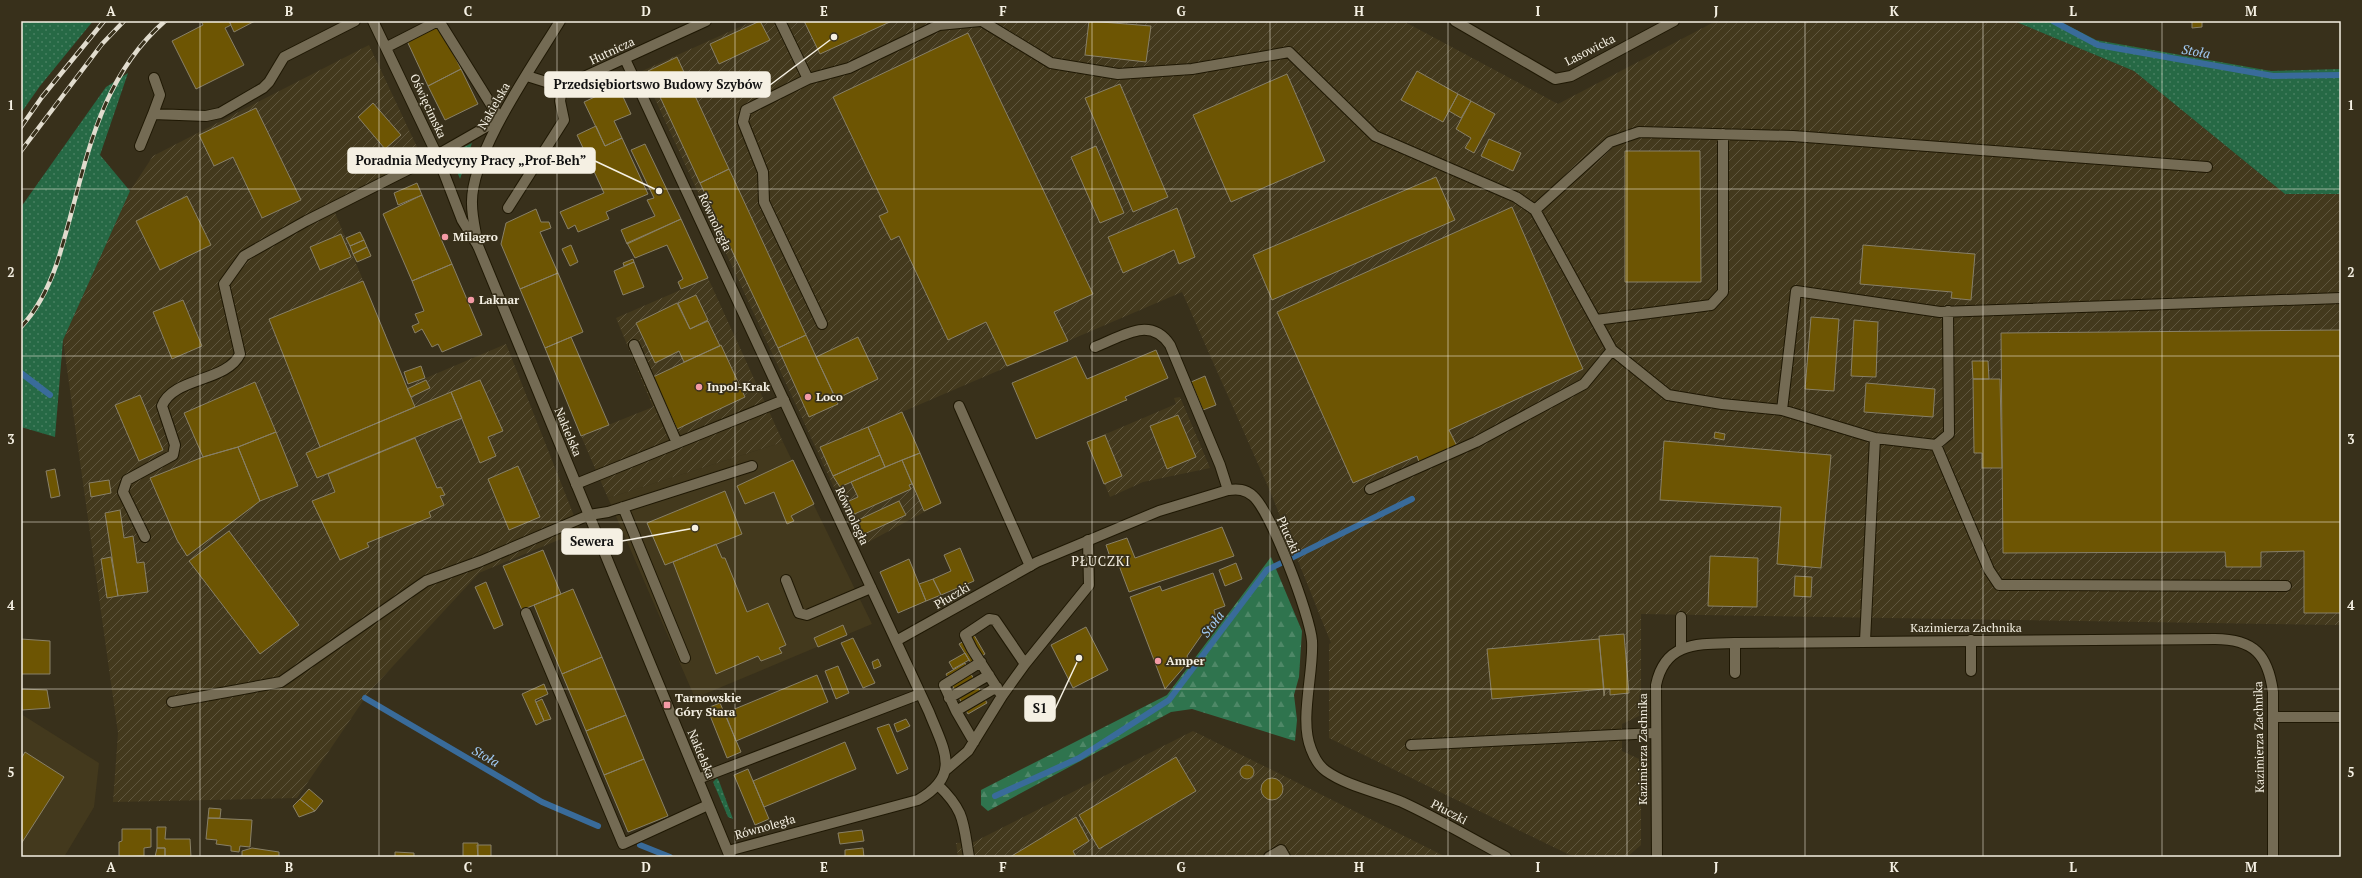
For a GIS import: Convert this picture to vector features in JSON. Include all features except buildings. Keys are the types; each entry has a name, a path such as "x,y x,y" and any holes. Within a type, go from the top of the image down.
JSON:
{"street":[{"path":"153,114 206,116 220,113 263,88 269,82 284,58 355,21"},
{"name":"Oświęcimska","path":"374,21 437,155 462,220 478,246"},
{"path":"145,537 123,492 127,480 173,455 175,445 162,406 165,398 176,391 235,365 240,354 224,284 244,256 306,221 437,155 500,119 439,21 387,47"},
{"name":"Nakielska","path":"560,21 500,119 486,148 472,195 478,246 729,854"},
{"name":"Hutnicza","path":"562,87 625,59 692,24 706,21"},
{"path":"780,21 808,79"},
{"path":"822,324 764,202 763,172 743,122 746,110 808,79 849,68 939,25 981,21 1050,63 1118,74 1192,69 1289,52 1375,136 1516,197 1535,210 1612,350 1668,394 1722,404 1782,410 1875,438 1936,445 1948,434 1948,311"},
{"name":"Lasowicka","path":"1455,21 1554,79 1572,76 1674,21"},
{"name":"Równoległa","path":"625,59 896,641 943,749 947,769 938,786 918,800 729,854"},
{"path":"508,208 564,120 560,101 562,87 527,76"},
{"path":"140,146 160,95 154,78"},
{"path":"1535,210 1610,142 1639,132 1794,136 2206,167"},
{"path":"1596,320 1711,305 1723,292 1723,134"},
{"path":"1782,410 1796,291 1948,311 2341,298"},
{"path":"1095,347 1140,329 1152,329 1164,336 1170,345 1220,465 1228,490"},
{"path":"634,345 677,443"},
{"path":"1370,489 1476,442 1584,384 1612,350"},
{"path":"576,484 784,400"},
{"path":"959,406 1030,566"},
{"path":"1865,641 1875,438"},
{"path":"1936,445 1989,570 1999,585 2286,586"},
{"path":"172,702 281,682 426,581 481,561 589,515 623,507 752,466"},
{"name":"Płuczki","path":"896,641 1030,566 1088,540 1159,511 1228,490 1237,489 1246,491 1254,497 1266,516 1303,604 1312,641 1308,741 1315,758 1327,771 1403,803 1506,857"},
{"path":"623,507 685,658"},
{"path":"947,769 968,751 999,692 1026,664 1090,585 1088,540"},
{"path":"786,580 799,613 807,615 871,588"},
{"path":"526,613 623,844 708,805"},
{"path":"1681,617 1681,648"},
{"path":"999,692 965,635 991,619 996,622 1026,664"},
{"name":"Kazimierza Zachnika","path":"1657,857 1655,733 1657,679 1667,661 1681,648 1694,644 1735,643 2221,639 2244,643 2260,655 2268,666 2273,692 2273,857"},
{"path":"1971,640 1971,671"},
{"path":"1735,643 1735,673"},
{"path":"974,742 944,687 946,682 981,662"},
{"path":"949,698 989,675"},
{"path":"956,711 999,692"},
{"path":"698,779 920,694"},
{"path":"2272,717 2341,717"},
{"path":"1411,746 1655,733"},
{"path":"938,786 953,800 962,817 967,833 969,857"},
{"path":"1269,857 1281,850 1285,857"}],"shaded area":[{"path":"753,21 1403,21 1558,104 1716,21 2014,21 2134,71 2285,194 2341,194 2341,625 1641,614 1641,715 1622,724 1622,751 1639,759 1641,782 1641,845 1627,857 1574,857 1329,738 1329,644 1331,643 1270,491 1182,292 902,412 941,503 861,546 642,71"},
{"path":"369,45 425,164 333,208 407,386 506,344 580,531 479,573 369,692 297,798 113,802 118,733 63,340 130,191 153,156"},
{"path":"708,278 783,442 608,498 581,436 653,407 616,318"},
{"path":"1180,397 1210,468 1143,482 1110,497 1087,442 1176,404 1174,398"},
{"path":"783,442 872,624 695,698 608,498"},
{"path":"21,714 99,763 94,807 64,857 21,857"},
{"path":"1193,731 1446,857 958,857 956,843 974,842"}],"green space":[{"path":"21,21 93,21 40,86 21,113"},
{"path":"2014,21 2059,21 2096,40 2271,71 2341,69 2341,194 2285,194 2134,71"},
{"path":"128,73 100,155 130,191 63,340 55,437 21,427 21,207 106,87"},
{"path":"472,143 460,179 450,154"},
{"path":"1271,557 1302,631 1299,677 1294,695 1297,720 1295,741 1192,709 1171,712 988,811 981,805 981,790 1167,695"},
{"path":"717,778 733,819 728,817 713,782"}],"waterway":[{"name":"Stoła","path":"2053,21 2098,45 2273,76 2341,75"},
{"name":"Stoła","path":"21,373 50,395"},
{"name":"Stoła","path":"995,796 1079,758 1169,700 1267,570 1412,499"},
{"name":"Stoła","path":"365,698 542,802 598,826"},
{"name":"Stoła","path":"640,845 670,857"}],"railway":[{"path":"21,127 42,97 104,21"},
{"path":"21,151 102,44 124,21"},
{"path":"21,327 38,305 54,272 84,165 94,133 106,103 121,74 141,46 165,21"}],"place":[{"name":"Przedsiębiortswo Budowy Szybów","path":"834,37"},
{"name":"Poradnia Medycyny Pracy „Prof-Beh”","path":"659,191"},
{"name":"Milagro","path":"445,237"},
{"name":"Laknar","path":"471,300"},
{"name":"Inpol-Krak","path":"699,387"},
{"name":"Loco","path":"808,397"},
{"name":"Sewera","path":"695,528"},
{"name":"S1","path":"1079,658"},
{"name":"Amper","path":"1158,661"},
{"name":"Tarnowskie Góry Stara","path":"667,705"}],"district":[{"name":"PŁUCZKI","path":"1101,561"}]}
